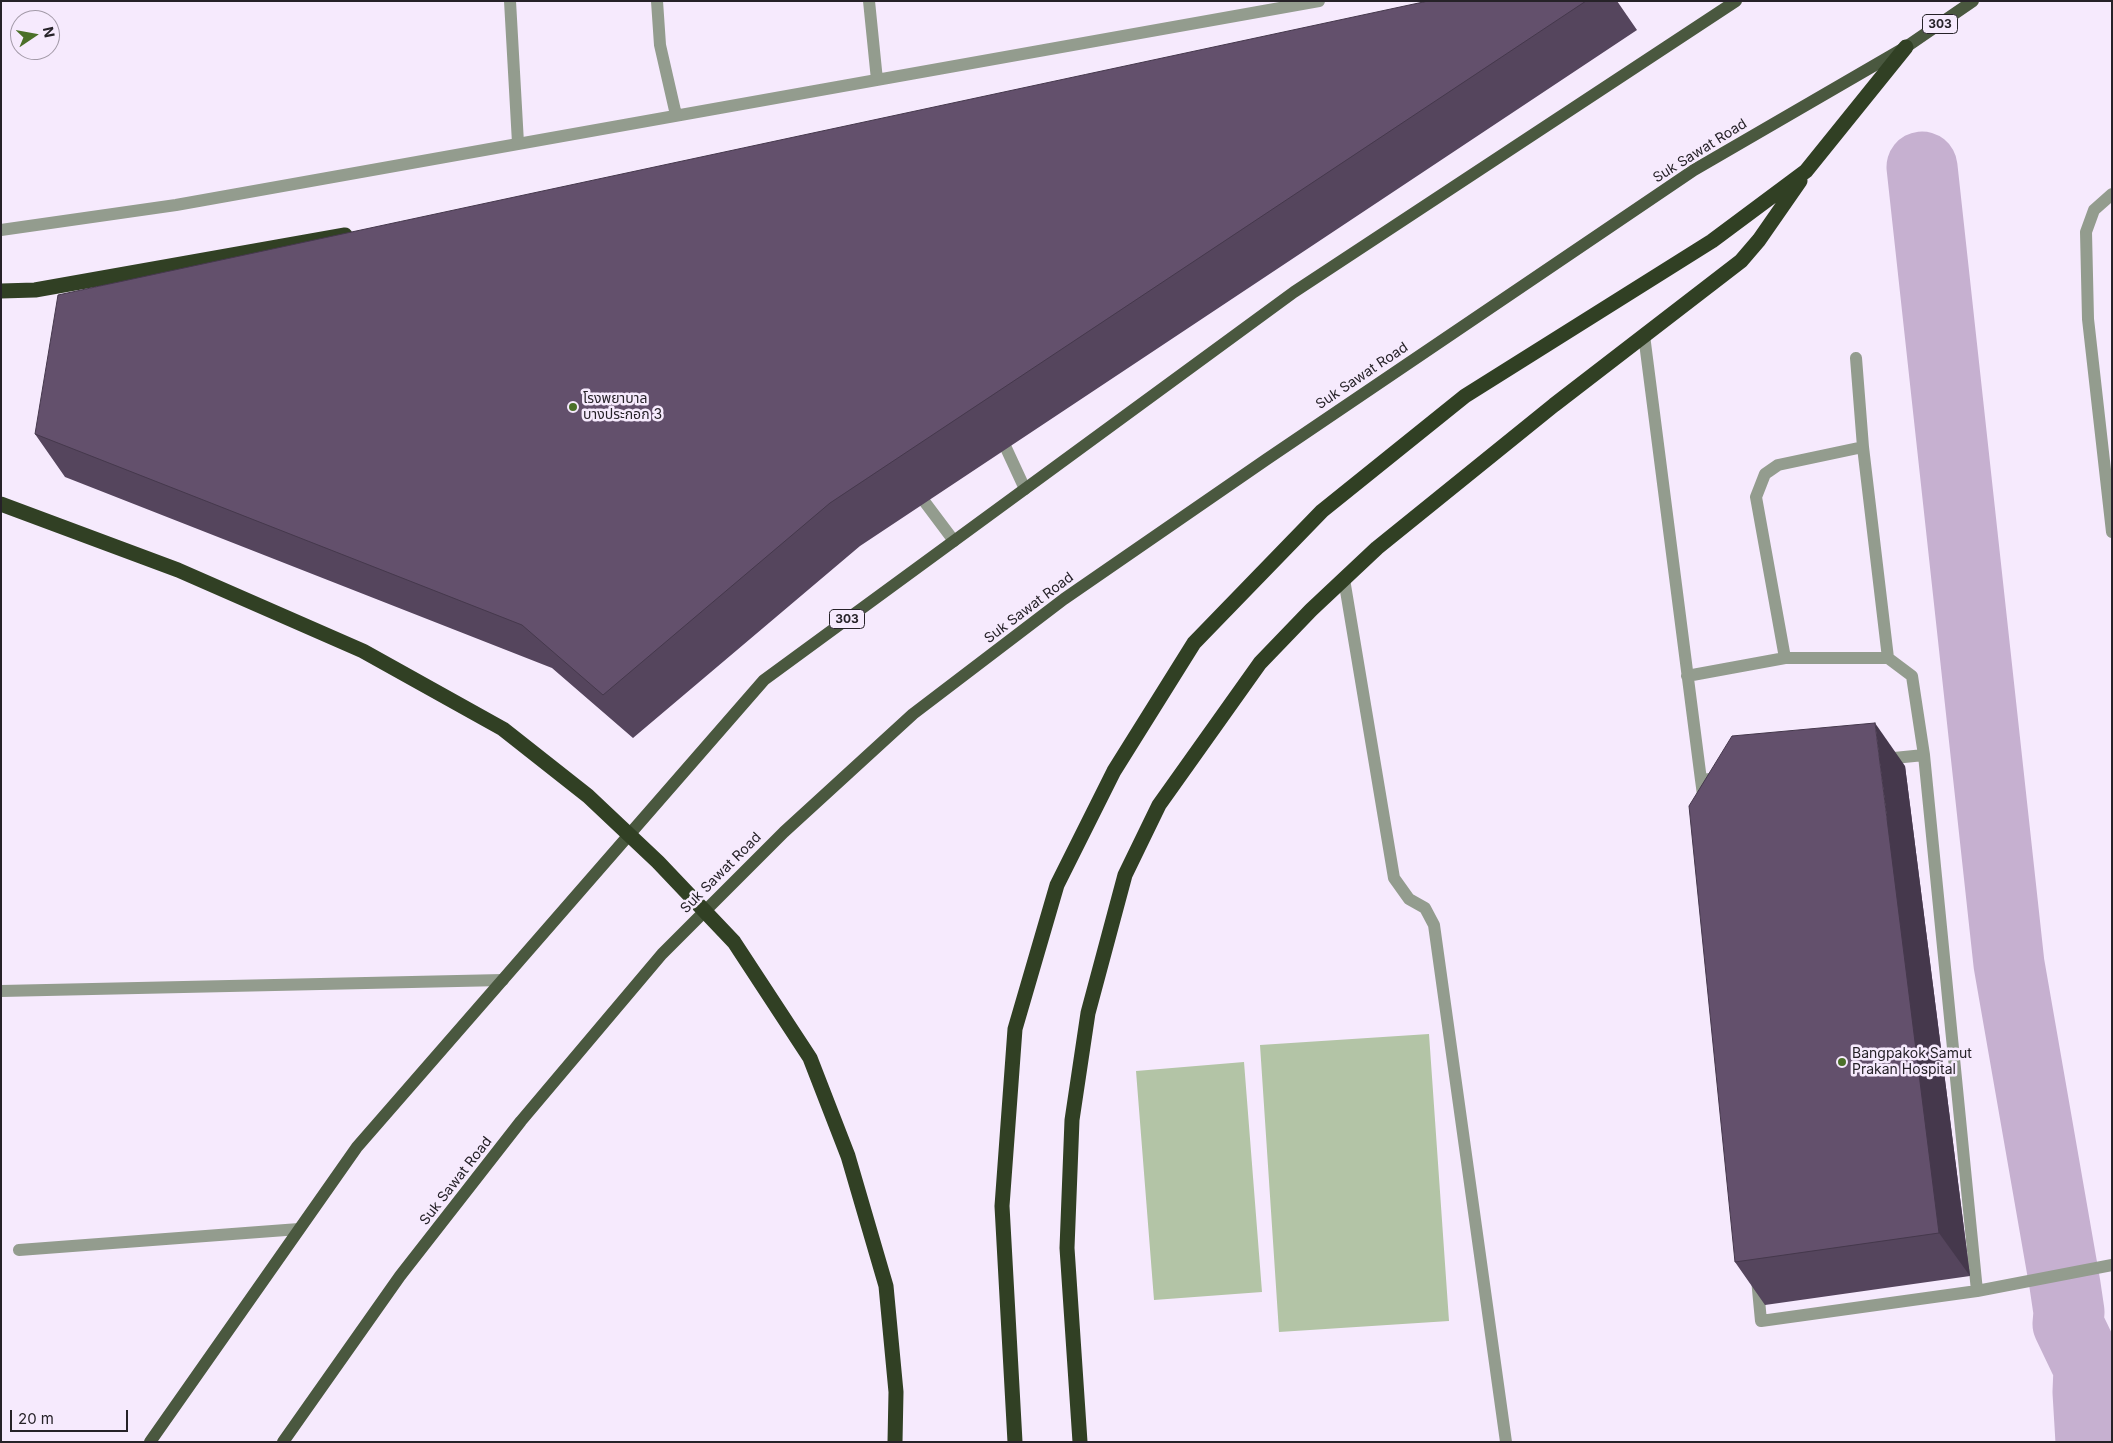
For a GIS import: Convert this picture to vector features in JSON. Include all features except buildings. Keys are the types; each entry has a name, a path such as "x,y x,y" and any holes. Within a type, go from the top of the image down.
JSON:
{"highway":[{"path":"1080,1442 1067,1248 1072,1120 1088,1013 1125,875 1159,806 1260,663 1311,610 1377,548 1554,405 1741,261 1759,240 1806,171 1906,47"},
{"path":"1015,1442 1002,1206 1015,1029 1057,885 1114,771 1194,644 1322,511 1466,396 1712,241 1806,171"},
{"path":"1,291 36,290 360,232"},
{"path":"1,504 178,570 363,651 504,729 588,796 658,862 734,942 810,1058 848,1156 886,1286 896,1392 895,1442"}],"main road":[{"name":"303","path":"150,1442 357,1147 764,680 1294,292 1736,1"},
{"name":"Suk Sawat Road","path":"283,1442 406,1269 521,1121 662,954 784,832 914,714 1064,599 1275,453 1694,170 1906,47 1973,1"}],"street":[{"path":"510,1 518,143"},
{"path":"657,1 660,45 676,115"},
{"path":"868,1 878,80"},
{"path":"1,230 176,205 1319,1"},
{"path":"2112,194 2094,210 2086,232 2088,320 2112,532"},
{"path":"1644,336 1705,810"},
{"path":"1856,358 1863,447 1888,658"},
{"path":"996,426 1025,489"},
{"path":"1785,658 1756,496 1765,474 1778,465 1863,447"},
{"path":"910,482 954,541"},
{"path":"1344,579 1394,878 1409,899 1425,908 1434,925 1506,1442"},
{"path":"1687,676 1785,658 1888,658 1912,676 1924,755 1977,1290"},
{"path":"1875,760 1924,755"},
{"path":"1701,780 1730,777"},
{"path":"1,991 503,980"},
{"path":"19,1250 299,1229"},
{"path":"1755,1262 1762,1321 1977,1290 2112,1265"}],"green space":[{"path":"1429,1034 1449,1321 1279,1332 1260,1045"},
{"path":"1244,1062 1262,1292 1154,1300 1136,1071"}],"waterway":[{"path":"1922,167 2009,964 2065,1285 2069,1312 2068,1324 2089,1368 2088,1392 2091,1442"}],"place":[{"name":"โรงพยาบาล บางประกอก 3","path":"573,407"},
{"name":"Bangpakok Samut Prakan Hospital","path":"1842,1062"}]}
